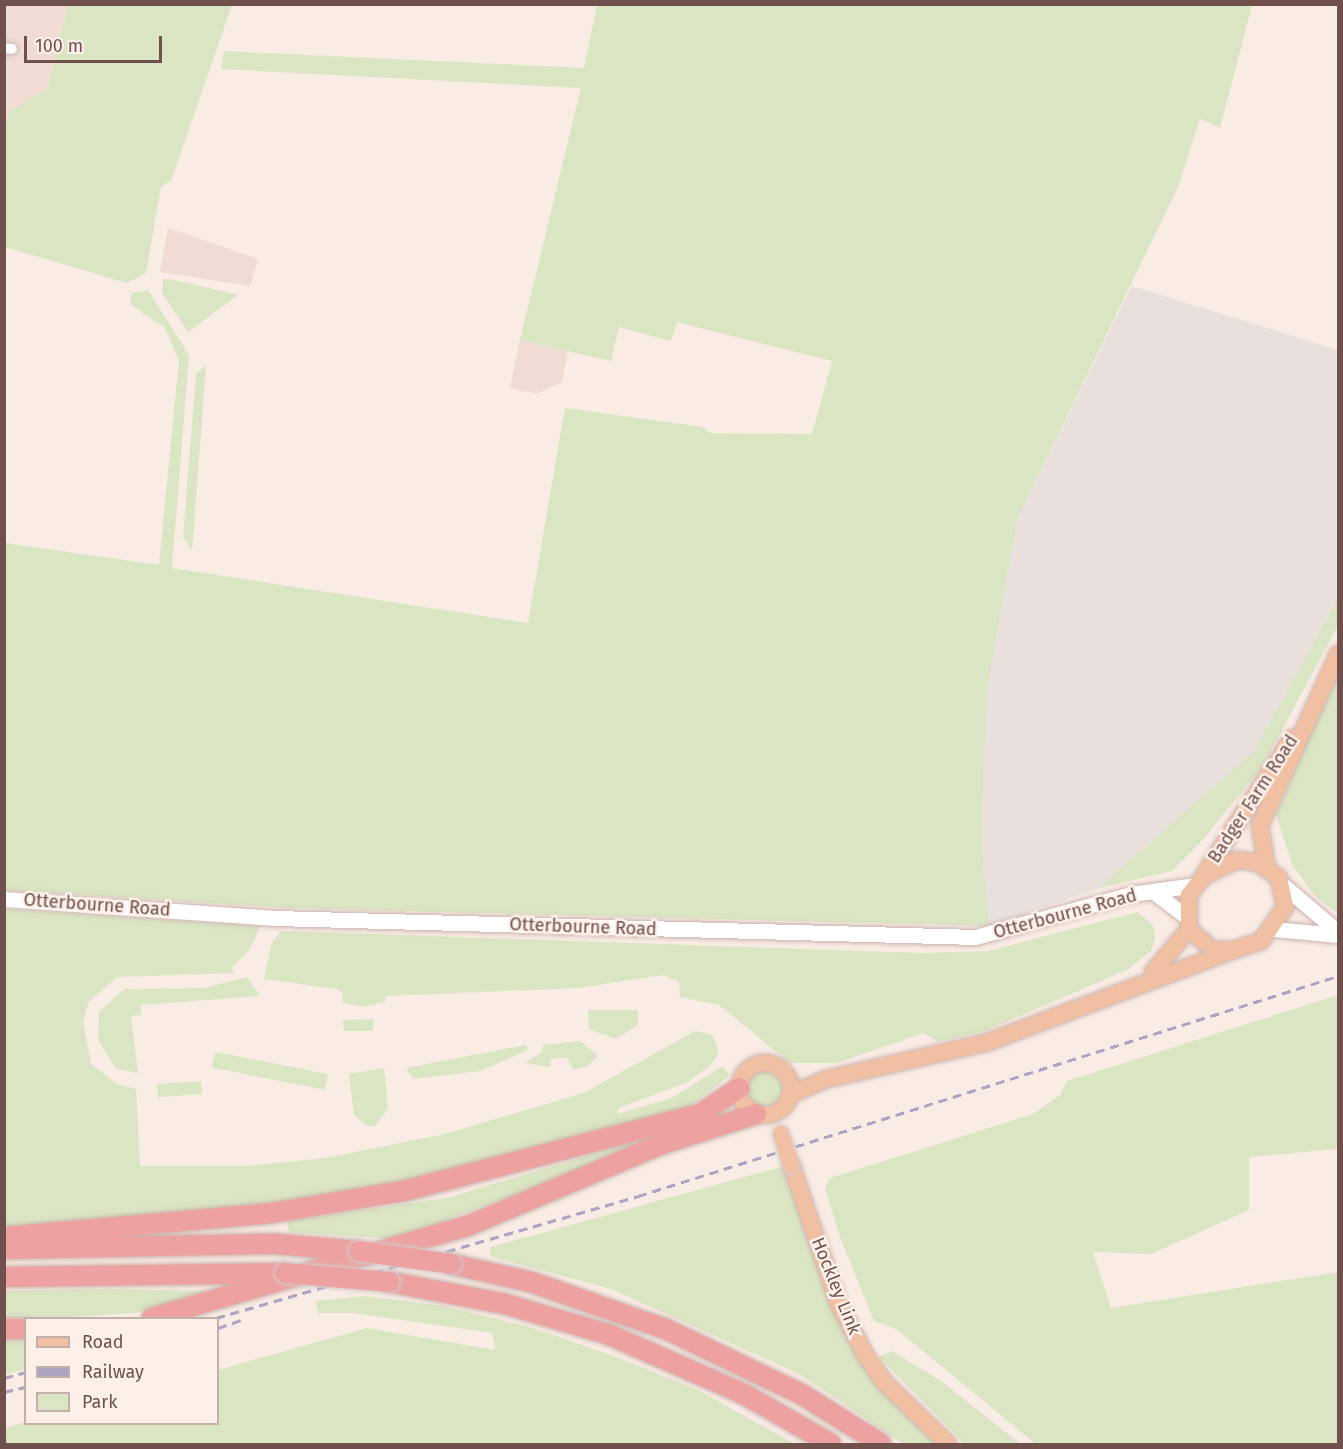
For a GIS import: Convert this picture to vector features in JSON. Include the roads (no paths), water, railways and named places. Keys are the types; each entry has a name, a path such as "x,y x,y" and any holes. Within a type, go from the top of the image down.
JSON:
{"highway":[{"path":"4,1237 261,1214 404,1191 700,1114 739,1088"},
{"path":"155,1317 460,1228 659,1145 759,1115"},
{"path":"4,1249 276,1244 359,1251 451,1264 531,1282 668,1330 801,1394 881,1444"},
{"path":"4,1277 285,1273 390,1282 495,1302 610,1335 744,1394 831,1444"},
{"path":"4,1329 24,1329"}],"main road":[{"name":"Badger Farm Road","path":"1267,867 1260,826 1304,723 1338,654"},
{"name":"Badger Farm Road","path":"1200,880 1304,723"},
{"path":"827,1079 756,1064 742,1076 739,1088 746,1107 759,1115 783,1109 791,1094 827,1079 988,1042 1137,982 1261,941 1274,929 1285,907 1284,886 1267,867 1237,860 1200,880 1187,923 1167,962 1137,982"},
{"path":"1187,923 1205,947 1234,950"},
{"path":"781,1068 791,1094"},
{"name":"Hockley Link","path":"783,1109 781,1134 839,1305 866,1356 916,1417 948,1444"},
{"name":"Hockley Link","path":"759,1115 781,1134"}],"street":[{"name":"Otterbourne Road","path":"4,899 275,918 975,938 1131,894 1155,893 1200,880"},
{"path":"1284,886 1338,933"},
{"name":"Otterbourne Road","path":"1155,893 1187,923"},
{"path":"1274,929 1338,933"}],"railway":[{"path":"219,1317 638,1196 1338,976"},
{"path":"219,1328 241,1320"},
{"path":"4,1378 24,1373"},
{"path":"4,1392 24,1387"}]}
